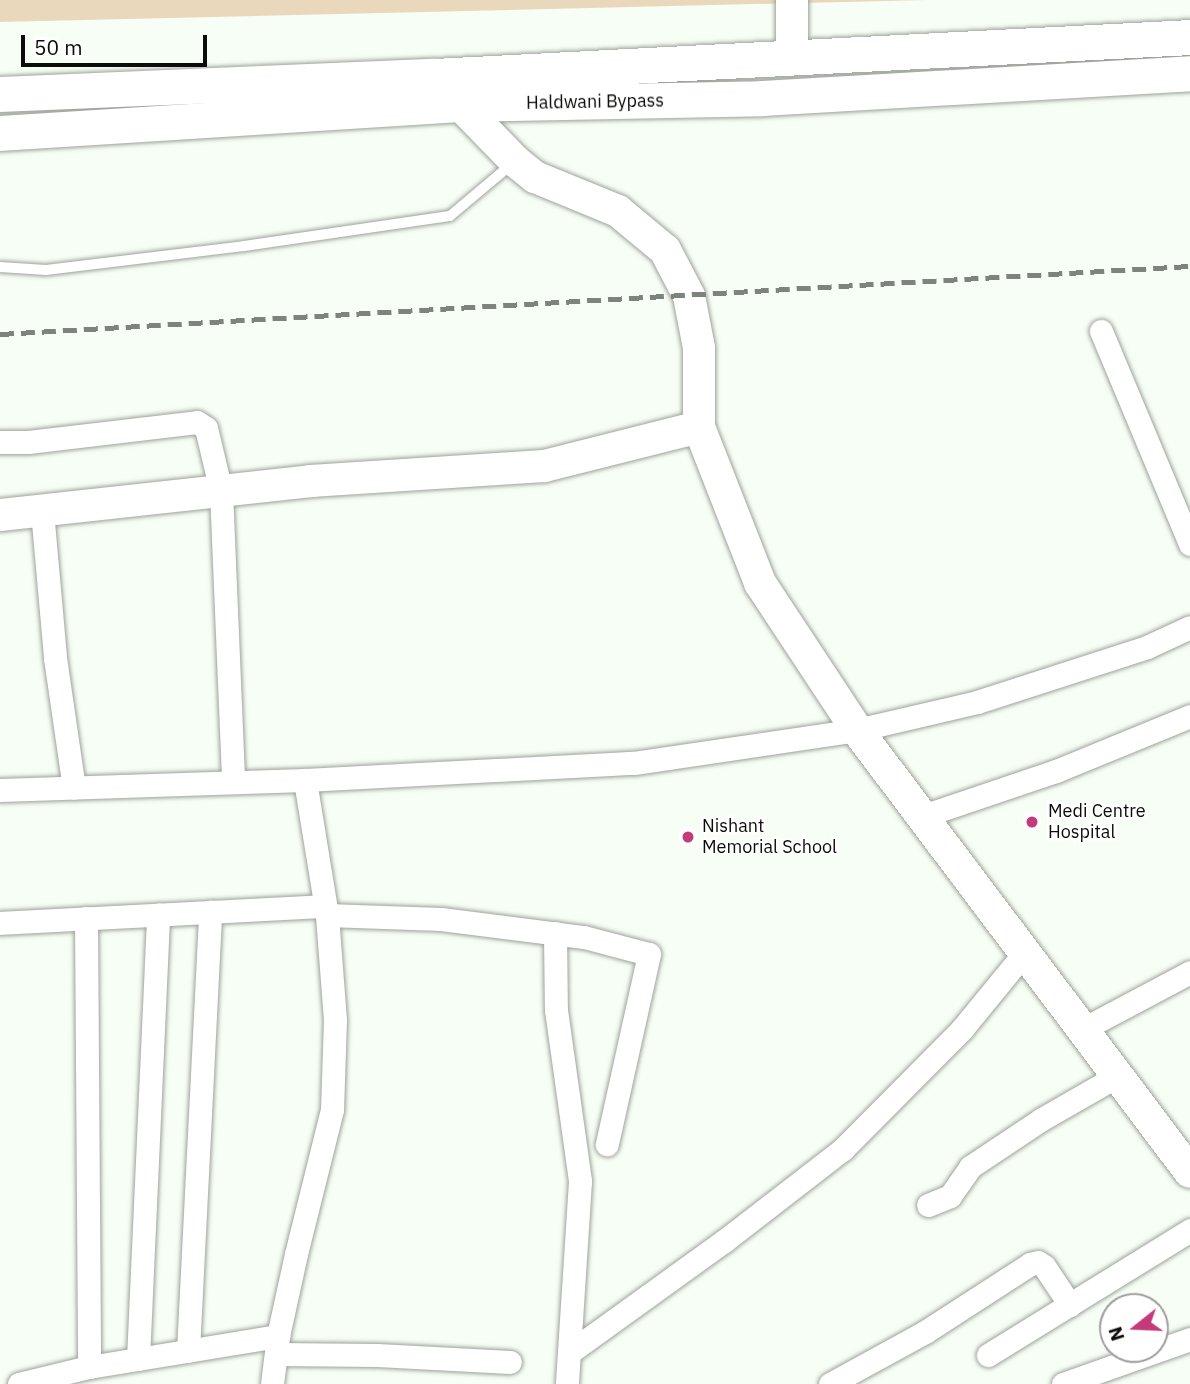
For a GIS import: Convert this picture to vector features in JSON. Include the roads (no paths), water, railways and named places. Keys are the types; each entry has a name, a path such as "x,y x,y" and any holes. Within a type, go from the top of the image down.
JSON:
{"main road":[{"name":"Haldwani Bypass","path":"0,94 434,76 1190,37"},
{"name":"Haldwani Bypass","path":"0,133 136,127 458,104 762,98 1190,73"}],"street":[{"path":"792,0 792,58"},
{"path":"434,76 458,104 515,161 535,177 618,211 665,250 689,296 699,348 699,427 760,583 857,730 1190,1172"},
{"path":"1101,331 1190,544"},
{"path":"0,442 203,423 221,491 233,782"},
{"path":"0,515 311,481 544,466 699,427"},
{"path":"42,511 55,658 74,788"},
{"path":"0,790 305,780 634,762 857,730 977,702 1147,647 1190,627"},
{"path":"923,816 1056,771 1190,716"},
{"path":"272,1384 277,1345 332,1110 335,1020 326,911 305,780"},
{"path":"0,923 210,912 326,911 441,919 555,933 584,937 649,954 607,1144"},
{"path":"188,1350 210,912"},
{"path":"138,1359 158,915"},
{"path":"86,918 89,1367"},
{"path":"555,933 556,1010 580,1181 567,1384"},
{"path":"570,1352 724,1241 842,1149 962,1029 1025,952"},
{"path":"1083,1029 1190,972"},
{"path":"928,1205 950,1195 970,1167 1042,1119 1117,1076"},
{"path":"988,1355 1190,1230"},
{"path":"830,1384 925,1332 1030,1264 1038,1262 1044,1266 1070,1305"},
{"path":"1063,1384 1190,1339"},
{"path":"19,1384 89,1367 188,1350 277,1345 377,1355 510,1362"}],"lane":[{"path":"0,267 46,270 450,216 515,161"}],"railway":[{"path":"0,334 1190,266"}],"place":[{"name":"Medi Centre Hospital","path":"1032,822"},
{"name":"Nishant Memorial School","path":"688,837"}]}
